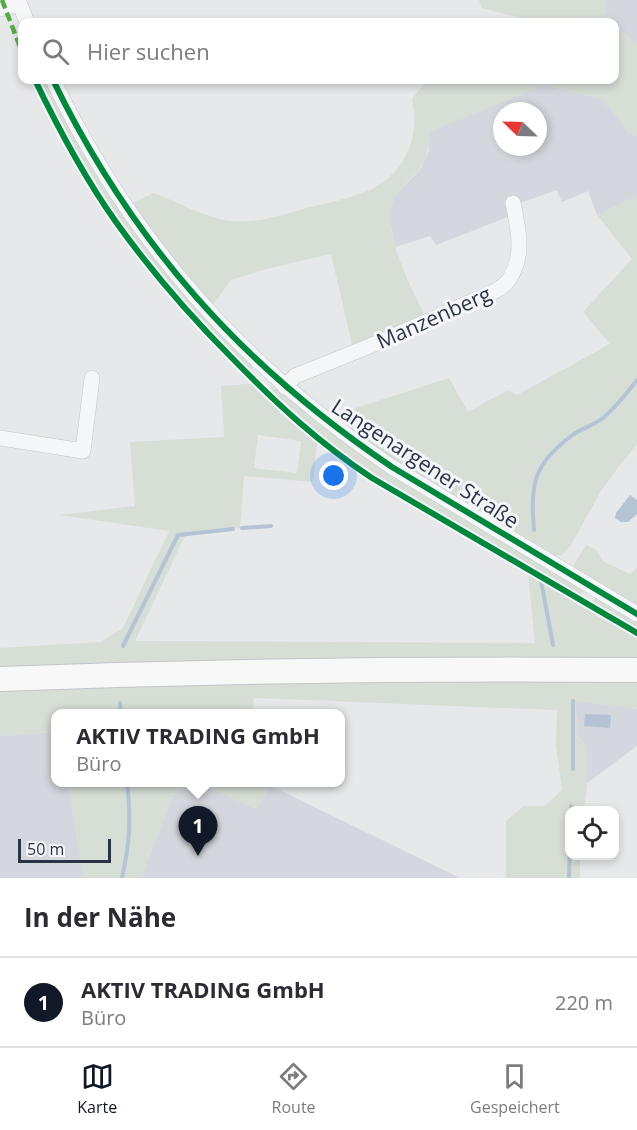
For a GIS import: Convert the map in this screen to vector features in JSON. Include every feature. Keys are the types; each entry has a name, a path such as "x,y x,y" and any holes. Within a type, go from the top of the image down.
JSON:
{"main road":[{"path":"0,679 233,671 450,668 637,670"}],"street":[{"path":"0,9 19,2 25,18"},
{"name":"Langenargener Straße","path":"55,84 92,155 126,208 167,263 208,312 285,387 354,442 392,467 637,614"},
{"name":"Manzenberg","path":"285,387 296,376 397,336 504,286 518,262 520,235 513,203"},
{"path":"0,438 83,451 92,378"}],"shaded area":[{"path":"479,0 606,0 606,18 521,18 482,8"},
{"path":"606,0 637,0 637,45 619,29 619,18 606,18"},
{"path":"619,29 637,45 637,136 627,132 620,120 601,99 544,85 502,102 493,102 493,106 429,132 424,162 397,195 392,208 391,222 398,256 425,317 353,348 331,254 266,269 231,280 212,306 131,204 153,193 210,216 240,222 279,216 361,194 388,178 404,160 413,137 412,99 424,84 619,84"},
{"path":"39,84 48,84 92,169 127,221 186,295 251,364 253,368 249,372 214,336 147,259 106,202"},
{"path":"544,85 601,99 620,120 627,132 637,136 637,196 597,215 588,191 562,202 557,190 506,208 508,217 436,245 430,236 395,247 389,214 395,196 421,168 429,151 428,132 493,106 493,156 547,156 547,102 502,102"},
{"path":"637,196 637,445 601,491 571,545 562,555 554,556 398,463 328,417 449,378 468,412 508,390 517,395 610,344 583,312 632,259 597,215"},
{"path":"250,384 317,442 313,482 244,476 240,528 186,534 135,641 535,643 528,572 637,637 637,660 0,671 0,648 101,642 123,628 169,531 60,515 135,506 130,442 224,437 221,386","holes":["258,435 301,441 297,473 254,468"]},
{"path":"272,386 351,447 388,472 584,591 581,595 342,455 272,396 267,391"},
{"path":"586,545 595,549 604,562 630,574 637,568 637,606 572,568"},
{"path":"595,597 637,622 637,629 592,602"},
{"path":"234,679 637,679 637,709 575,701 578,737 587,747 587,783 584,806 565,806 565,860 580,860 580,878 506,878 506,821 524,806 545,806 562,790 556,745 557,710 254,698 253,709 51,709 51,732 0,736 0,688"},
{"path":"575,700 637,709 637,746 587,783 587,747 578,737"},
{"path":"51,732 51,787 69,787 84,878 0,878 0,736"},
{"path":"69,787 185,787 170,803 141,878 84,878"},
{"path":"185,787 206,787 257,809 268,787 273,787 460,878 141,878 176,792"},
{"path":"206,787 268,787 257,809"}],"water":[{"path":"630,495 637,500 637,514 628,522 621,522 615,518 616,513"},
{"path":"585,714 611,715 610,728 584,726"}],"waterway":[{"path":"534,530 534,486 543,464 561,444 608,414 637,380"},
{"path":"242,528 271,526"},
{"path":"123,646 178,535 233,529"},
{"path":"541,581 553,645"},
{"path":"573,701 573,769"},
{"path":"120,703 121,709"},
{"path":"122,878 129,830 127,787"},
{"path":"569,878 570,860"}],"marked path":[{"path":"2,0 18,42"}],"cycle path":[{"path":"37,84 82,170 129,240 202,327 283,408 334,451 372,478 637,633"},
{"path":"55,84 84,139 118,195 155,247 196,297 287,387 392,467 637,614"}],"place":[{"name":"AKTIV TRADING GmbH","path":"198,856"}]}
